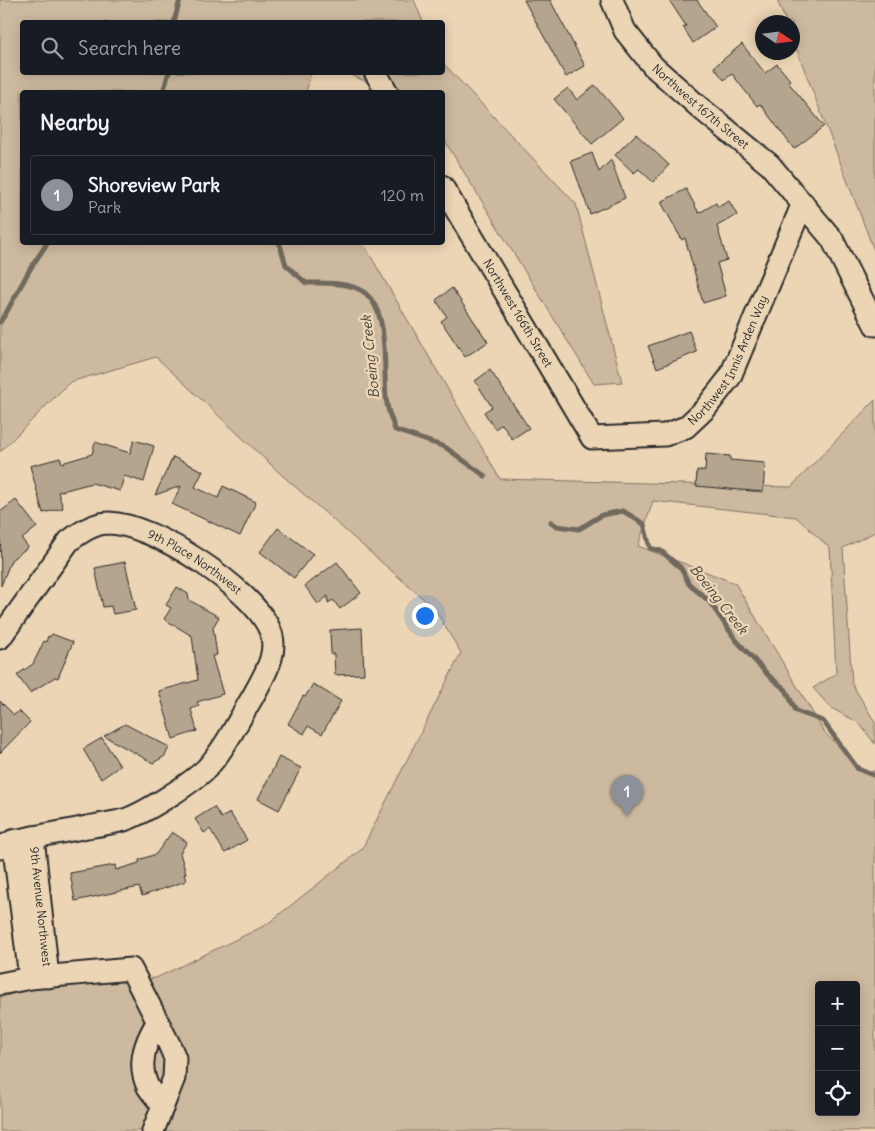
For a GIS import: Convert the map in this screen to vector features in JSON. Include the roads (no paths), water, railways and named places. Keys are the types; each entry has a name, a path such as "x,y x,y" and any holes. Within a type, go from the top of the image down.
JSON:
{"street":[{"name":"Northwest 167th Street","path":"612,0 625,31 653,66 699,107 770,164 803,203 832,239 875,325"},
{"path":"377,75 386,90"},
{"name":"Northwest 166th Street","path":"445,191 592,438"},
{"name":"Northwest Innis Arden Way","path":"592,438 665,435 686,427 705,409 730,376 803,203"},
{"name":"9th Place Northwest","path":"0,638 69,541 84,529 108,523 129,526 152,534 214,570 255,607 270,628 274,646 268,668 224,746 206,768 169,797 126,820 16,842"},
{"name":"9th Avenue Northwest","path":"16,842 39,978"},
{"path":"0,984 39,978 131,969 175,1058 174,1078 153,1131"},
{"path":"157,1023 148,1037 142,1064 148,1086 163,1106"}],"waterway":[{"name":"Boeing Creek","path":"175,20 180,0"},
{"name":"Boeing Creek","path":"164,90 168,75"},
{"path":"0,322 46,245"},
{"name":"Boeing Creek","path":"280,245 286,265 306,283 338,284 356,288 368,296 376,308 384,339 388,411 395,430 445,447 485,476"},
{"name":"Boeing Creek","path":"551,522 557,526 579,529 602,515 623,511 644,524 650,548 661,551 681,568 689,584 709,601 736,640 769,676 786,690 796,711 823,721 858,769 875,776"}],"place":[{"name":"Shoreview Park","path":"627,816"}]}
